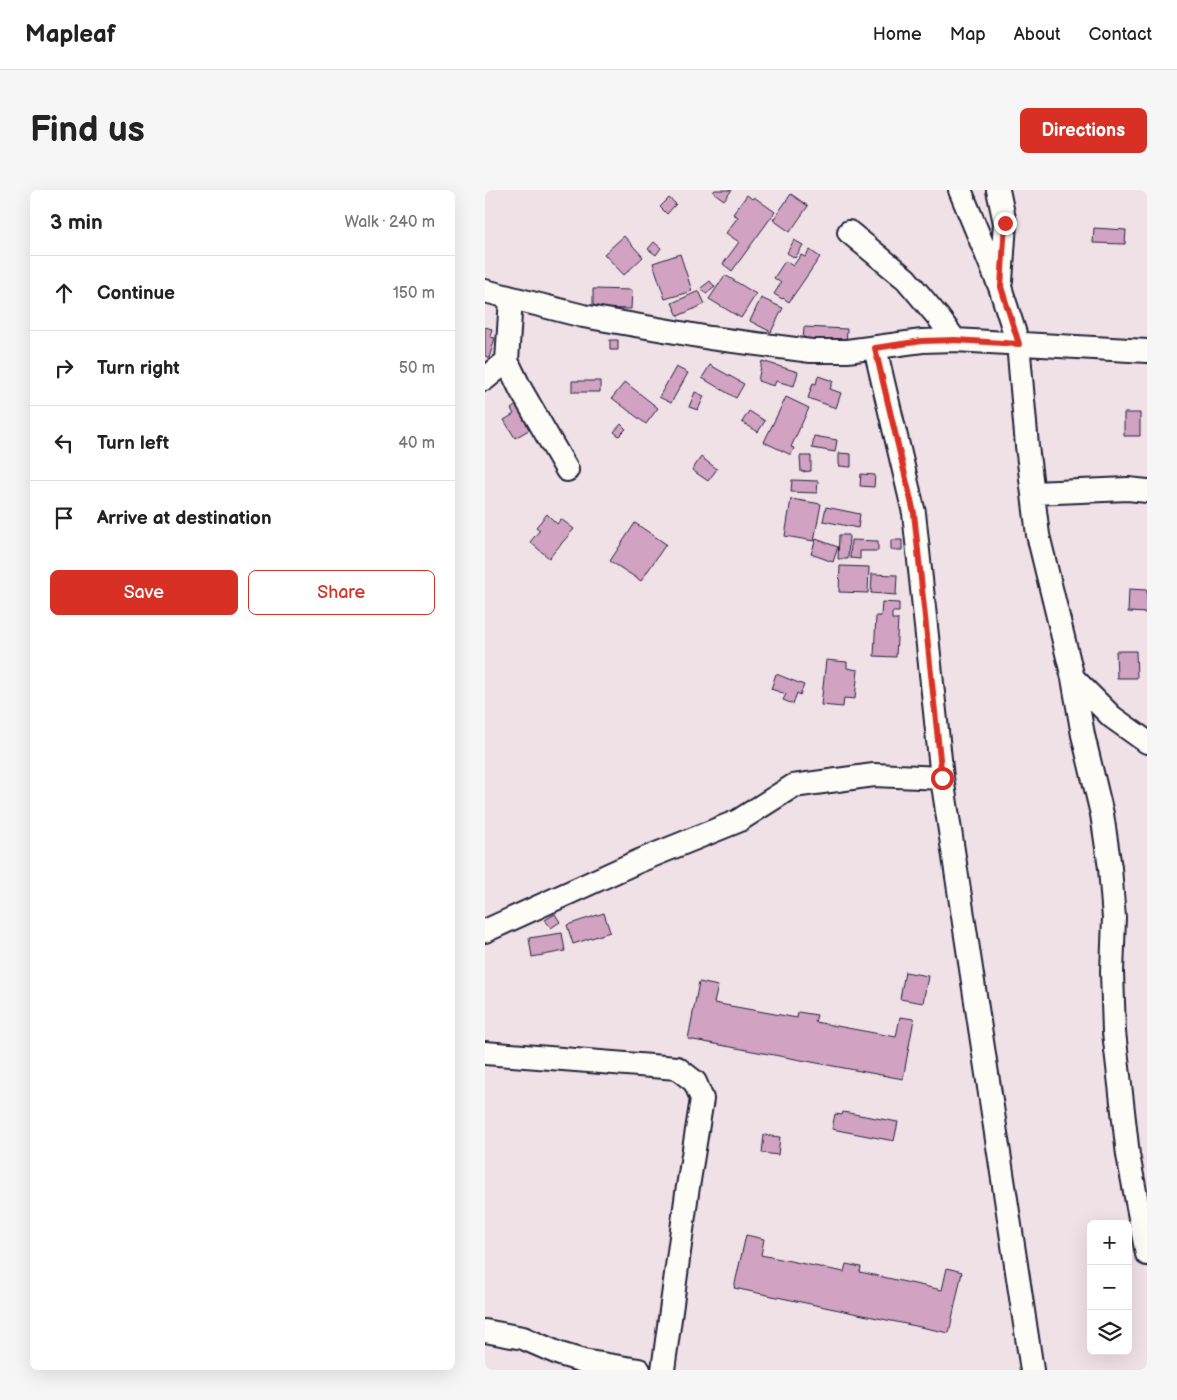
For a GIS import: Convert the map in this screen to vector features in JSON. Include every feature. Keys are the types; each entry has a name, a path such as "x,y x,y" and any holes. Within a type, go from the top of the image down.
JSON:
{"street":[{"path":"960,190 1001,287 1019,344 1027,446 1038,535 1073,678 1083,735 1102,814 1110,868 1114,918 1112,972 1114,1032 1138,1157 1147,1254"},
{"path":"998,190 1005,223 1001,287"},
{"path":"849,232 906,279 955,340"},
{"path":"485,291 583,316 710,338 811,351 847,351 922,341 955,340 1147,351"},
{"path":"511,298 507,361 521,390 567,470"},
{"path":"875,348 914,513 942,778 1032,1370"},
{"path":"485,380 507,361"},
{"path":"1033,493 1129,489 1147,491"},
{"path":"1073,678 1112,717 1147,742"},
{"path":"485,931 639,861 737,822 793,786 874,775 942,778"},
{"path":"485,1053 677,1068 695,1082 702,1099 663,1370"},
{"path":"485,1331 523,1338 560,1354 583,1361 639,1370"}],"building":[{"path":"715,190 732,190 724,200 713,192"},
{"path":"791,194 808,206 790,232 773,220"},
{"path":"747,195 752,199 754,197 775,212 732,271 723,264 739,242 726,233 738,217 733,214"},
{"path":"669,198 676,204 667,214 660,207"},
{"path":"1094,228 1126,230 1125,244 1093,243"},
{"path":"624,236 643,257 624,275 604,254"},
{"path":"794,240 803,245 795,258 787,253"},
{"path":"654,242 661,248 656,255 648,249"},
{"path":"810,250 820,257 789,302 774,294 781,283 774,278 785,261 793,266 801,255 805,257"},
{"path":"680,254 692,291 665,299 653,263"},
{"path":"725,275 756,294 741,318 709,299"},
{"path":"710,281 715,287 706,294 701,288"},
{"path":"593,289 632,290 631,309 593,308"},
{"path":"699,291 705,304 678,316 672,303"},
{"path":"761,298 783,308 771,332 750,321"},
{"path":"485,327 492,329 490,337 495,338 489,358 485,356"},
{"path":"804,327 847,329 846,345 803,343"},
{"path":"610,340 618,340 618,350 610,350"},
{"path":"762,361 798,372 794,386 776,381 774,386 758,381"},
{"path":"710,365 744,384 736,398 702,378"},
{"path":"676,367 688,373 671,403 659,397"},
{"path":"818,376 833,381 830,389 841,393 836,408 808,398 813,383 816,384"},
{"path":"572,381 600,381 600,392 572,392"},
{"path":"625,382 658,408 646,424 612,398"},
{"path":"695,392 704,396 698,410 689,407"},
{"path":"786,397 809,408 791,447 794,448 791,455 764,442"},
{"path":"519,403 534,427 515,438 504,420 514,414 511,409"},
{"path":"749,411 765,421 758,432 742,422"},
{"path":"1124,413 1140,413 1140,436 1124,436"},
{"path":"621,424 626,429 619,436 614,432"},
{"path":"814,436 837,440 835,452 812,448"},
{"path":"839,453 851,454 851,467 839,466"},
{"path":"800,456 811,456 811,471 801,472"},
{"path":"701,457 717,469 708,481 692,470"},
{"path":"861,474 875,475 874,487 860,486"},
{"path":"792,480 818,481 817,493 791,492"},
{"path":"791,499 821,504 814,541 785,536"},
{"path":"826,507 860,514 858,528 823,521"},
{"path":"547,514 557,524 561,519 574,529 549,558 530,542 540,530 536,527"},
{"path":"635,523 666,544 641,581 610,561"},
{"path":"839,535 849,535 848,559 838,559"},
{"path":"816,539 838,547 833,562 811,554"},
{"path":"851,540 878,541 878,551 860,551 860,559 850,558"},
{"path":"891,540 902,540 902,550 891,550"},
{"path":"840,566 869,567 868,593 839,592"},
{"path":"872,574 897,575 896,595 871,593"},
{"path":"1129,589 1147,590 1147,613 1128,612"},
{"path":"882,602 899,603 899,612 892,612 892,619 898,619 896,657 874,656 876,616 881,616"},
{"path":"1116,651 1136,651 1137,678 1117,678"},
{"path":"826,660 847,662 847,668 858,670 855,699 844,698 843,707 821,705"},
{"path":"776,674 804,685 800,695 797,693 793,704 783,700 786,694 771,689"},
{"path":"604,913 610,932 573,944 567,925"},
{"path":"555,914 560,922 551,928 545,920"},
{"path":"562,933 565,951 532,957 529,938"},
{"path":"905,972 928,976 923,1003 900,999"},
{"path":"699,982 718,986 714,1003 797,1018 798,1012 817,1015 815,1022 896,1037 900,1017 914,1019 903,1079 688,1039"},
{"path":"843,1112 898,1122 894,1141 832,1129 835,1114 842,1115"},
{"path":"764,1135 780,1137 778,1155 762,1153"},
{"path":"746,1235 764,1239 761,1255 844,1272 846,1264 861,1267 860,1272 942,1290 947,1268 962,1272 949,1333 734,1288"}],"route":[{"path":"942,778 914,513 875,348 922,341 955,340 1019,344 1001,287 1005,223"}]}
